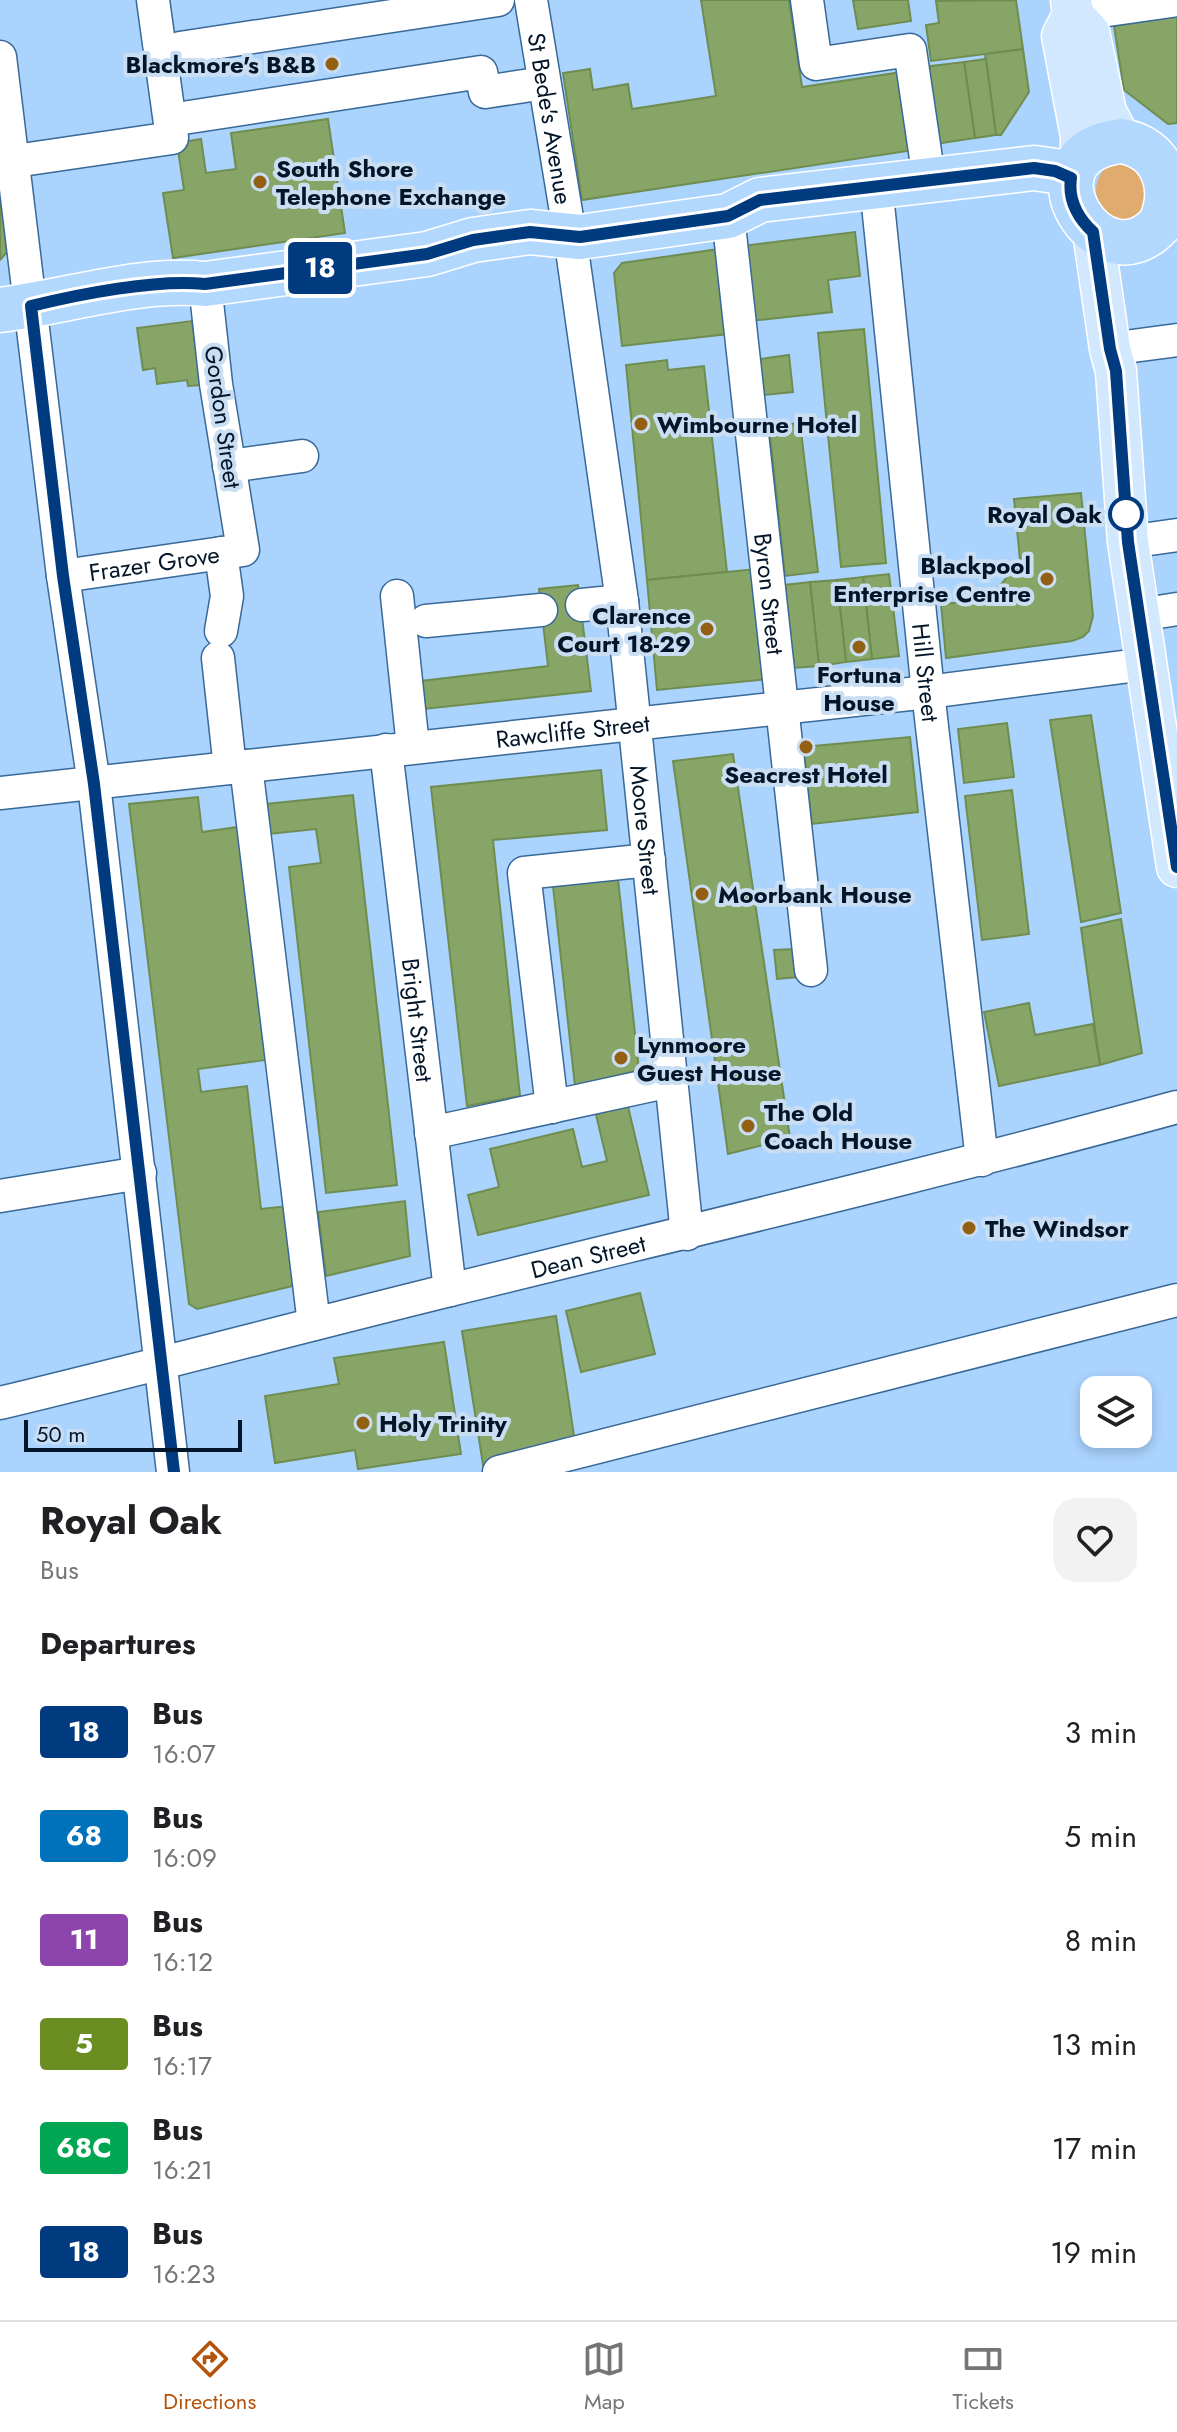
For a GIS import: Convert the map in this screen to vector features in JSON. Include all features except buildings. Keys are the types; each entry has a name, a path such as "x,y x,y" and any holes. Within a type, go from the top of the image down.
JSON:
{"highway":[{"path":"16,308 64,298 182,282 205,284 427,254 473,240 530,232 580,237 728,216 760,200 1034,168 1055,171 1076,168 1101,146 1121,141 1144,146 1170,160 1174,203 1157,228 1112,236 1081,218 1071,199 1076,168"}],"main road":[{"path":"1072,7 1089,32 1106,112 1121,141"},
{"path":"1072,7 1062,36 1081,136 1076,168"},
{"path":"1112,236 1126,260 1129,299 1118,355 1128,542 1156,631 1175,847"}],"street":[{"path":"153,0 171,129"},
{"path":"180,48 498,0"},
{"name":"St Bede's Avenue","path":"531,0 570,236"},
{"path":"807,0 816,64 910,50 929,179"},
{"path":"1072,7 1177,0"},
{"path":"0,57 15,161 16,308 63,576 94,784 173,1472"},
{"path":"15,161 481,72 485,92 544,83"},
{"name":"Hill Street","path":"876,185 928,692 982,1160"},
{"name":"Byron Street","path":"728,216 811,970"},
{"name":"Moore Street","path":"570,236 622,601 687,1234"},
{"name":"Gordon Street","path":"205,284 229,466 232,551 219,645 314,1324"},
{"path":"1118,355 1177,340"},
{"path":"229,466 302,456"},
{"path":"1128,542 1177,535"},
{"name":"Frazer Grove","path":"63,576 232,551"},
{"name":"Bright Street","path":"397,596 399,748 431,1133 450,1290"},
{"path":"582,605 622,601"},
{"path":"426,621 541,610"},
{"name":"Rawcliffe Street","path":"0,793 928,692 1156,631"},
{"path":"552,1107 524,873 649,860"},
{"path":"431,1133 670,1081"},
{"name":"Dean Street","path":"0,1403 982,1160 1177,1107"},
{"path":"0,1196 140,1173"},
{"path":"499,1472 1177,1300"}],"shaded area":[{"path":"1110,163 1143,165 1149,210 1127,222 1107,212 1097,198 1098,181"}],"bus line":[{"name":"18","path":"174,1472 94,784 63,576 31,306 64,298 182,282 205,284 427,254 473,240 530,232 580,237 728,216 760,200 876,185 1034,168 1055,171 1071,178 1071,199 1086,226 1093,232 1116,371 1128,542 1177,867"}],"place":[{"name":"Blackmore's B&B","path":"332,64"},
{"name":"South Shore Telephone Exchange","path":"260,182"},
{"name":"Wimbourne Hotel","path":"641,424"},
{"name":"Royal Oak","path":"1126,514"},
{"name":"Blackpool Enterprise Centre","path":"1047,579"},
{"name":"Clarence Court 18-29","path":"707,629"},
{"name":"Fortuna House","path":"859,647"},
{"name":"Seacrest Hotel","path":"806,747"},
{"name":"Moorbank House","path":"702,894"},
{"name":"Lynmoore Guest House","path":"621,1058"},
{"name":"The Old Coach House","path":"748,1126"},
{"name":"The Windsor","path":"969,1228"},
{"name":"Holy Trinity","path":"363,1423"}]}
